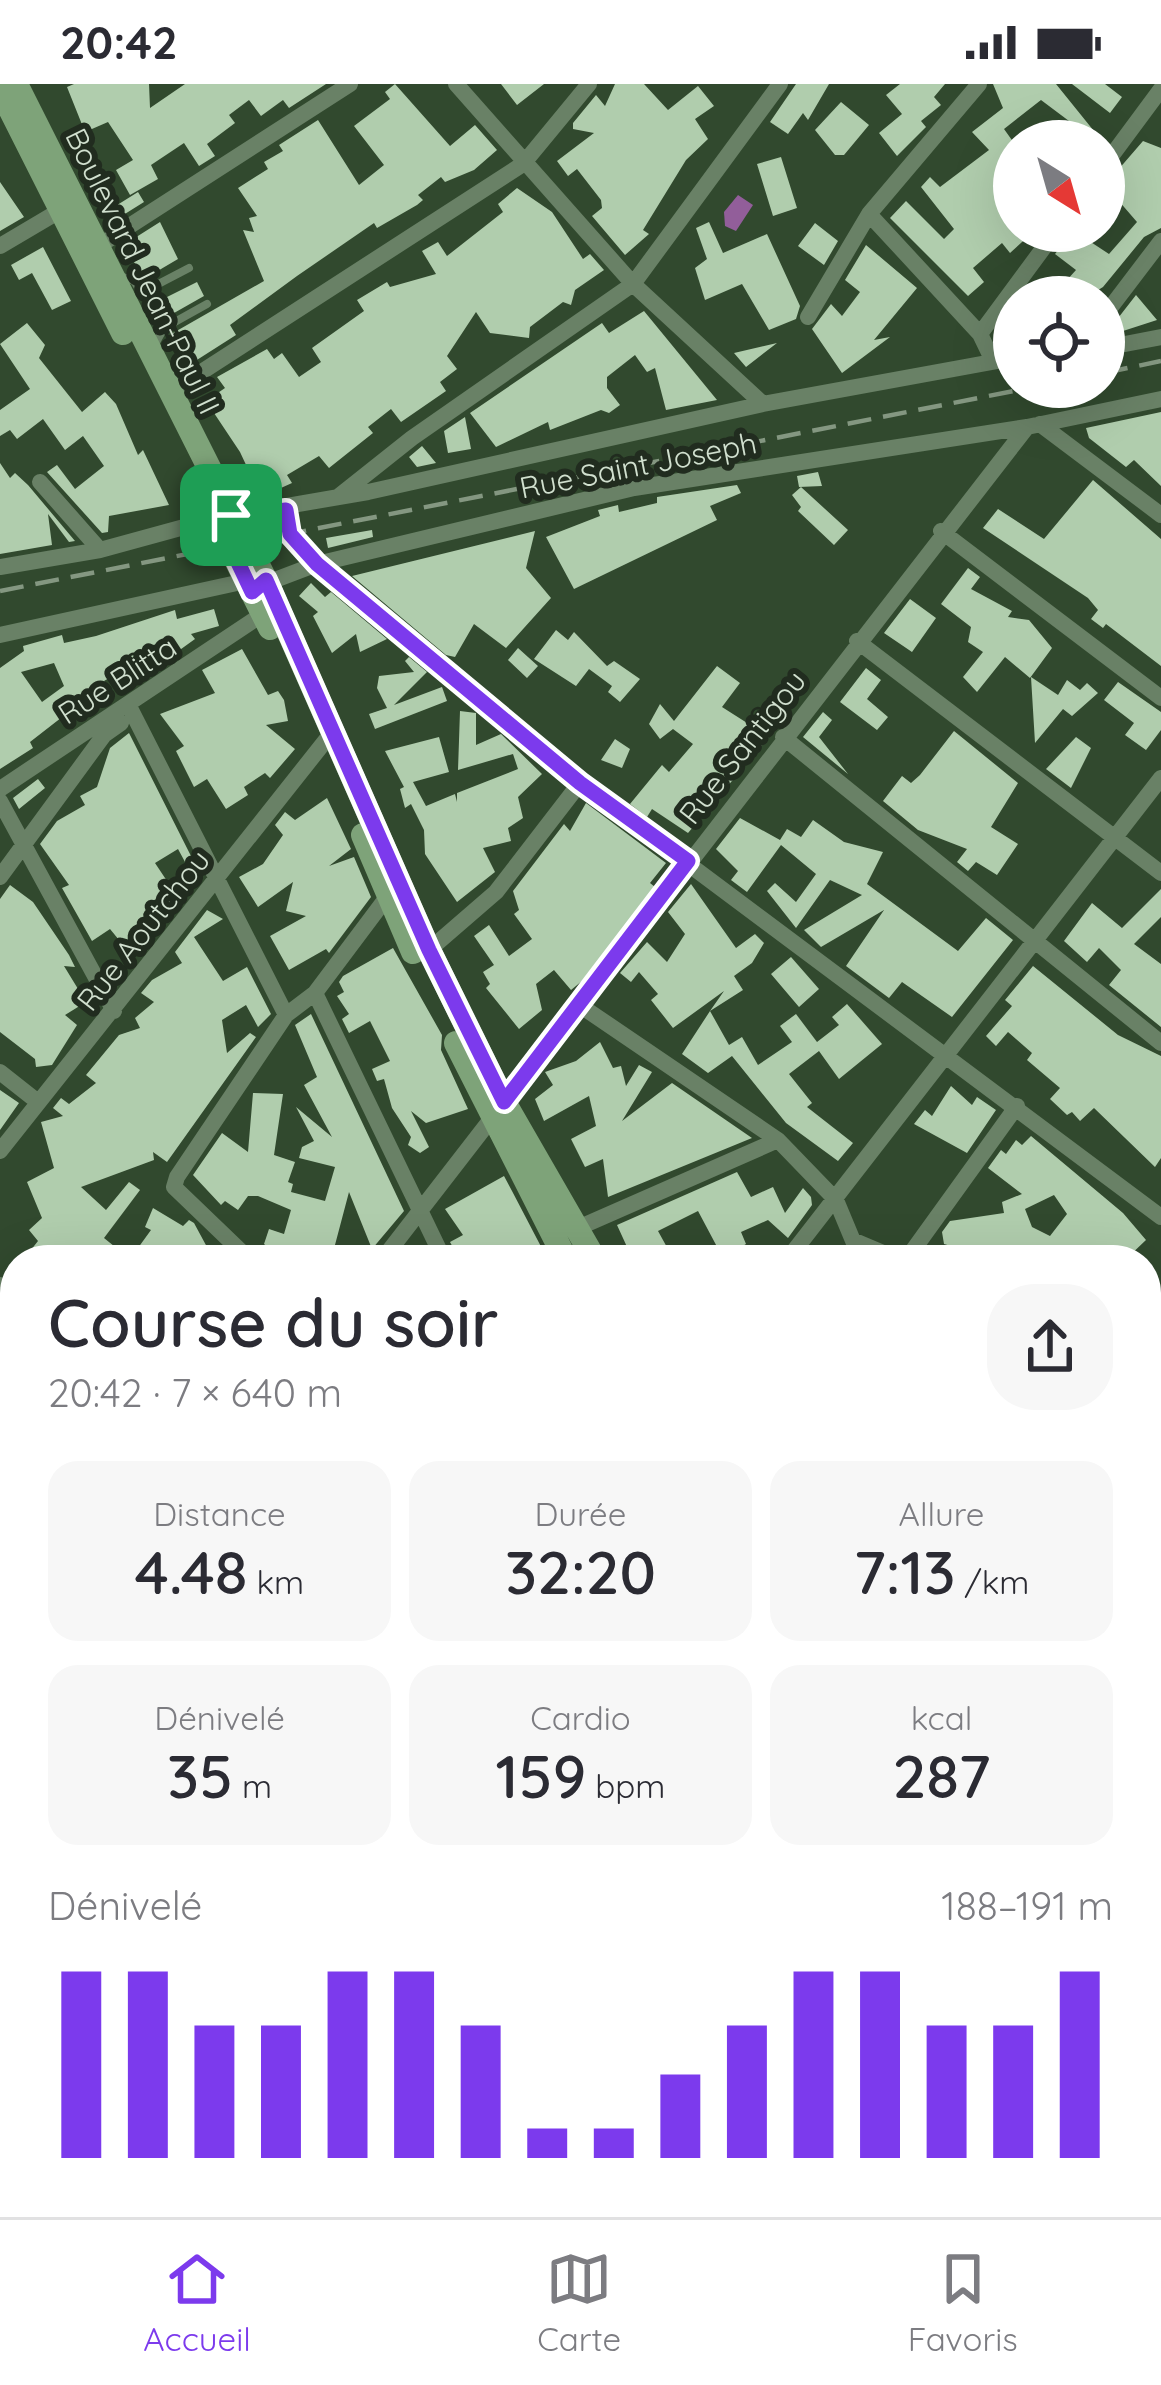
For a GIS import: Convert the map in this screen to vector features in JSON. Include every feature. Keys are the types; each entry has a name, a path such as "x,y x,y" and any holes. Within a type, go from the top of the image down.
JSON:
{"main road":[{"name":"Boulevard Jean-Paul II","path":"12,97 100,245 326,740 387,897 497,1108 588,1245"},
{"name":"Boulevard Jean-Paul II","path":"12,97 61,210 224,517"},
{"name":"Boulevard Jean-Paul II","path":"257,592 429,950 559,1245"}],"street":[{"path":"100,245 350,84"},
{"path":"456,84 633,284 763,404"},
{"path":"169,393 524,164 589,84"},
{"path":"336,498 412,438 633,284 780,84"},
{"path":"808,316 869,214 980,84"},
{"path":"1125,138 1161,89"},
{"path":"0,247 61,210"},
{"path":"0,567 100,550 224,517 286,510 763,404 993,361 980,334 869,214"},
{"path":"1125,288 1161,241"},
{"path":"980,334 1041,252"},
{"path":"1125,344 1161,337"},
{"name":"Rue Saint Joseph","path":"257,592 317,564 634,488 1034,425 1161,399"},
{"path":"1034,425 1161,515"},
{"name":"Rue Santigou","path":"393,1245 941,530 1034,425"},
{"path":"40,482 100,550"},
{"path":"286,510 290,534 317,564 580,783 1161,1217"},
{"path":"941,530 1161,698"},
{"path":"0,635 257,592"},
{"name":"Rue Blitta","path":"0,789 133,709 257,592"},
{"path":"857,641 1161,873"},
{"path":"0,877 104,735 133,709 286,1016"},
{"path":"783,737 1161,1043"},
{"name":"Rue Aoutchou","path":"0,1151 326,740"},
{"path":"799,1245 1161,778"},
{"path":"429,950 496,892 580,783"},
{"path":"0,800 114,1011"},
{"path":"234,1245 174,1187 177,1178 286,1016 315,993 387,897"},
{"path":"315,993 437,1245"},
{"path":"578,1004 778,1140 836,1200 856,1245"},
{"path":"0,1072 38,1102"},
{"path":"914,1245 1017,1106"},
{"path":"580,1227 778,1140"},
{"path":"855,1241 865,1245"}],"lane":[{"path":"143,292 189,268"},
{"path":"113,274 134,280 164,328"},
{"path":"175,277 180,290"},
{"path":"152,356 164,328 190,309 207,304"}],"shaded area":[{"path":"738,195 753,205 736,231 725,226 724,212"}],"building":[{"path":"149,84 150,108 185,84 326,84 289,108 283,100 261,116 249,100 229,115 235,123 207,144 215,156 199,166 184,143 151,165 158,179 130,195 116,170 133,160 108,122 85,132 67,87"},
{"path":"395,84 450,146 475,125 497,150 474,170 445,182 441,177 418,195 423,200 417,205 377,228 374,223 297,276 230,325 236,335 189,365 173,333 264,281 243,230 254,232 249,218 257,216 238,188 268,169 264,162 283,151 279,145 318,120 359,185 384,165 354,126 390,99 385,92"},
{"path":"501,84 544,84 517,105"},
{"path":"615,84 644,84 668,110 698,86 714,106 695,119 708,139 686,160 643,230 649,234 625,255 592,216 602,208 601,200 577,169 568,176 557,161 594,133 573,129 573,123 596,95 605,106"},
{"path":"796,84 829,84 808,120 803,113 788,134 770,122"},
{"path":"900,84 945,84 934,97 941,105 921,121 926,127 897,156 879,133 902,114 886,95"},
{"path":"993,84 1056,84 1085,120 1068,120 1041,100 1015,120 993,120 993,251 973,268 984,282 968,296 890,218 906,201 944,239 954,229 921,187 930,177 940,187 989,150 972,132 1003,108"},
{"path":"1072,84 1105,84 1122,97 1110,113"},
{"path":"841,102 869,125 844,155 835,155 815,130"},
{"path":"1143,141 1161,148 1161,228 1144,237 1112,276 1071,276 1076,270 1057,252 1125,252 1125,236 1137,222 1125,208 1125,162"},
{"path":"781,157 797,208 773,216 757,164"},
{"path":"0,182 24,217 0,231"},
{"path":"517,188 552,212 583,259 590,254 604,270 575,290 571,305 563,302 530,327 529,338 490,333 476,312 447,356 457,369 440,382 446,391 401,422 391,409 368,427 373,433 329,468 319,456 287,475 292,483 261,497 240,452 206,401 225,388 217,377 267,349 274,359 282,353 299,377 321,362 312,348 364,311 357,300 387,282 390,287 436,274 422,251 438,242 447,256 503,212 498,204"},
{"path":"138,192 144,202 112,222 106,212"},
{"path":"160,222 178,259 144,279 134,262 141,258 130,241"},
{"path":"709,222 723,253 767,234 800,306 796,319 769,330 742,284 705,300 695,268 707,259 696,228"},
{"path":"815,223 838,241 824,265 798,246"},
{"path":"866,245 917,288 874,340 890,337 842,373 812,329 831,304 842,316 860,292 845,280"},
{"path":"43,247 71,301 52,310 32,273 19,280 11,265"},
{"path":"197,282 204,296 167,317 157,302"},
{"path":"1136,295 1157,320 1125,330 1125,309"},
{"path":"644,311 717,400 666,410 655,368 647,372 635,355 607,377 607,388 620,405 609,413 601,410 550,430 548,422 496,447 470,413 602,323 609,333"},
{"path":"27,323 45,345 39,358 82,412 105,392 116,404 138,455 143,450 169,505 109,516 108,532 102,533 47,472 57,465 75,489 104,466 83,436 65,450 43,419 17,439 10,430 0,436 0,410 30,389 0,344"},
{"path":"777,343 746,367 734,353"},
{"path":"1161,412 1161,486 1134,460 1126,467 1089,438 1086,428"},
{"path":"465,417 471,449 448,453 444,431"},
{"path":"422,446 436,463 417,467 409,457"},
{"path":"0,463 10,478 15,473 28,485 75,541 69,542 48,514 52,545 0,554"},
{"path":"818,472 822,486 799,487 797,476"},
{"path":"1093,480 1161,539 1161,666 1106,624 1103,628 1091,619 1098,610 1088,598 983,528 998,509 1044,539"},
{"path":"737,485 741,493 710,506 717,520 574,589 546,537 600,516 598,510 618,505 619,512 657,503 657,497"},
{"path":"801,487 848,530 834,545 798,511 801,507 792,495"},
{"path":"372,530 373,537 328,548 326,538"},
{"path":"535,531 526,568 551,598 506,648 474,624 455,657 446,655 352,576"},
{"path":"968,568 980,577 971,589 1012,611 1008,617 1029,620 1052,648 1030,678 1005,657 977,692 963,677 983,652 968,642 971,627 941,604"},
{"path":"311,583 325,597 331,592 387,639 360,652 356,634 332,653 313,616 318,612 299,596"},
{"path":"910,599 936,618 912,652 884,633"},
{"path":"214,609 219,626 191,634 195,639 126,682 119,672 104,681 114,697 72,723 66,714 30,742 33,748 0,769 0,668 24,651 23,646 62,635 64,643 96,636 175,610 177,619","holes":["54,663 64,686 42,702 21,672"]},
{"path":"556,630 568,640 574,632 607,666 614,661 640,679 620,702 608,692 612,686 589,669 576,686 534,659"},
{"path":"518,648 538,666 527,678 508,660"},
{"path":"242,649 268,695 278,691 284,700 288,721 266,725 295,749 270,778 265,773 244,787 248,795 226,809 207,779 194,787 176,751 184,746 160,714 215,693 202,670"},
{"path":"409,657 427,672 394,705 442,687 447,701 375,729 369,714 387,708 377,688 379,676 414,672 405,661"},
{"path":"717,666 740,683 722,707 769,737 688,833 652,809 647,817 630,804 662,765 669,772 693,744 673,729 660,739 649,724 660,704 674,721"},
{"path":"866,668 881,680 867,699 888,717 877,730 840,702"},
{"path":"1031,677 1058,695 1067,680 1080,690 1087,683 1098,693 1072,716 1063,709 1035,743"},
{"path":"1118,682 1161,712 1161,730 1146,750 1125,735 1134,723 1104,700"},
{"path":"460,711 476,713 476,745 501,734 542,774 518,797 523,818 508,828 511,841 483,848 495,872 457,902 425,854 424,830 411,804 405,808 400,789 404,787 385,751 439,737 449,772 413,782 426,806 455,794 457,802 457,793 518,769 513,754 458,770"},
{"path":"823,712 832,720 819,737 848,774 803,737"},
{"path":"954,731 1018,783 991,827 1018,844 997,875 976,862 968,871 957,862 967,849 918,830 883,801 902,776 911,783 920,775"},
{"path":"129,733 195,864 191,873 178,849 155,863 181,902 133,957 110,929 92,941 62,888 69,885 40,844 57,821 85,805 80,796 97,787 110,748"},
{"path":"1076,737 1091,748 1071,788 1046,769"},
{"path":"615,739 630,749 622,768 601,760"},
{"path":"38,779 45,788 19,809 13,798"},
{"path":"327,798 351,849 329,866 354,857 371,897 329,953 326,949 289,970 270,936 306,916 286,911 293,882 258,907 239,877 263,864 283,835 275,825 285,812 295,820"},
{"path":"586,803 666,863 650,883 655,887 582,981 571,990 554,970 536,984 542,1010 519,1029 486,988 490,984 483,972 494,965 474,936 489,925 509,956 532,939 514,914 519,910 513,891 564,824 570,831"},
{"path":"740,818 780,840 787,829 801,837 813,820 844,842 883,852 867,884 958,951 986,918 1013,940 952,1017 902,982 889,998 846,966 884,910 821,947 804,930 862,895 830,880 796,928 767,891 775,883 796,902 816,874 781,845 747,892 731,880 738,871 716,849"},
{"path":"691,884 736,948 755,934 764,943 752,963 734,976 743,990 710,1011 724,991 673,1028 651,1000 658,994 639,972 631,982 620,973 647,942 667,962 685,934 668,912"},
{"path":"10,885 33,902 69,955 75,967 64,966 86,1002 65,1015 77,1025 52,1065 36,1067 35,1059 0,1032 0,899"},
{"path":"1161,889 1161,917 1134,944 1161,964 1161,1027 1109,985 1121,970 1099,948 1087,962 1064,941 1092,903 1122,928"},
{"path":"207,910 223,919 194,937 223,981 247,967 271,1014 258,1027 246,1005 222,1020 227,1053 250,1033 256,1037 167,1162 153,1152 154,1160 81,1187 106,1210 129,1182 140,1190 104,1238 113,1245 35,1245 38,1241 29,1230 42,1218 27,1182 54,1168 41,1122 63,1116 53,1108 61,1098 69,1104 96,1083 86,1075 119,1035 140,1028 135,1018 154,1002 141,993 152,980 182,963 175,952"},
{"path":"393,948 442,1035 441,1050 468,1109 426,1123 411,1111 429,1147 420,1153 408,1145 411,1137 392,1108 384,1079 377,1081 372,1069 390,1061 370,1021 349,1033 342,1019 349,1014 337,996 344,992 339,982 343,976"},
{"path":"791,957 819,989 799,1007 771,974"},
{"path":"1033,966 1118,1035 1161,1056 1161,1158 1155,1167 1094,1108 1080,1121 1072,1112 1067,1115 1050,1099 1060,1088 1027,1060 1032,1053 1008,1032 996,1046 986,1036 1012,1006 1005,1000"},
{"path":"847,1004 882,1044 839,1079 819,1051 789,1074 812,1103 807,1107 853,1143 838,1161 786,1123 732,1056 708,1073 682,1054 710,1011 729,1045 742,1037 758,1065 792,1042 780,1026 796,1014 817,1042 839,1025 832,1017"},
{"path":"311,1014 404,1211 375,1245 370,1245 349,1192 335,1245 265,1245 269,1229 284,1234 291,1210 258,1196 248,1196 238,1210 225,1201 221,1205 193,1175 222,1133 248,1152 253,1093 283,1094 274,1155 295,1162 288,1182 293,1184 291,1192 325,1201 335,1167 299,1158 302,1147 314,1141 296,1107 332,1137 304,1085 317,1077 295,1025"},
{"path":"600,1042 613,1068 621,1066 626,1086 639,1065 652,1072 622,1121 672,1083 752,1138 608,1197 603,1159 585,1167 571,1139 596,1126 589,1096 544,1121 535,1099 553,1085 545,1072 576,1061"},
{"path":"951,1086 972,1105 977,1097 996,1110 967,1153 914,1124 925,1110 932,1116"},
{"path":"0,1090 19,1103 0,1130"},
{"path":"1031,1136 1123,1213 1146,1240 1141,1245 944,1244 942,1232 950,1221 1004,1213 1002,1202 1022,1194 988,1168 1016,1140 1022,1145","holes":["1054,1195 1067,1214 1050,1236 1032,1227 1025,1209"]},
{"path":"737,1172 751,1197 773,1187 785,1213 803,1188 812,1205 788,1238 768,1220 741,1232 744,1245 716,1245 698,1211 658,1231 666,1245 626,1245 617,1225"},
{"path":"504,1176 540,1245 452,1245 463,1235 445,1209"},
{"path":"153,1208 183,1226 189,1220 206,1245 140,1245 151,1230 145,1227"}],"railway":[{"path":"1125,369 1161,361"},
{"path":"0,591 993,395"}],"route":[{"path":"286,510 290,534 317,564 580,783 688,861 504,1102 429,950 266,580 252,592 229,546 217,518 231,515 286,510"}]}
